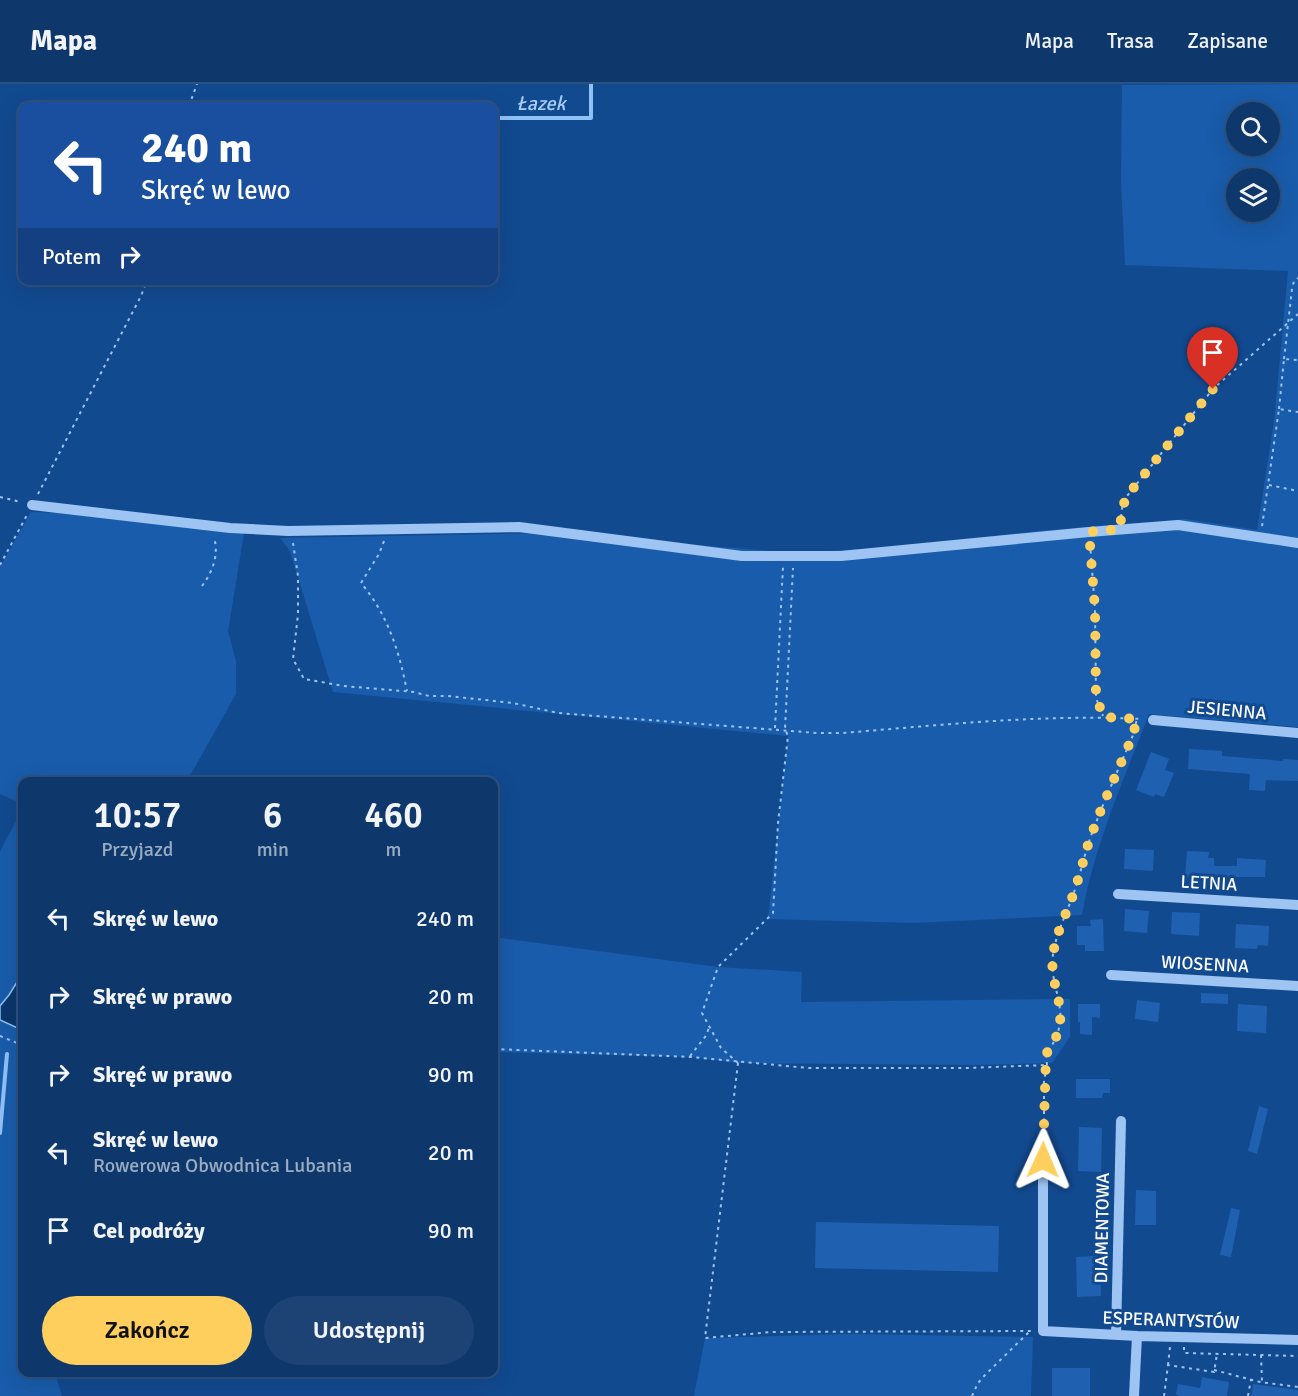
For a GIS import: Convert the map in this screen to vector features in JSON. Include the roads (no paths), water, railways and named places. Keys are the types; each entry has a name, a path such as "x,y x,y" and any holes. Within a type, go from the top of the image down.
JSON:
{"street":[{"path":"32,505 210,525 288,531 519,527 742,556 841,556 1178,525 1298,543"},
{"name":"JESIENNA","path":"1152,720 1298,734"},
{"name":"LETNIA","path":"1118,894 1298,904"},
{"name":"WIOSENNA","path":"1111,975 1298,986"},
{"name":"DIAMENTOWA","path":"1116,1335 1121,1121"},
{"name":"ESPERANTYSTÓW","path":"1043,1160 1043,1331 1298,1340"},
{"path":"1134,1396 1137,1336"}],"waterway":[{"name":"Łazek","path":"498,118 591,118 591,84"},
{"path":"0,1133 7,1054"}]}
